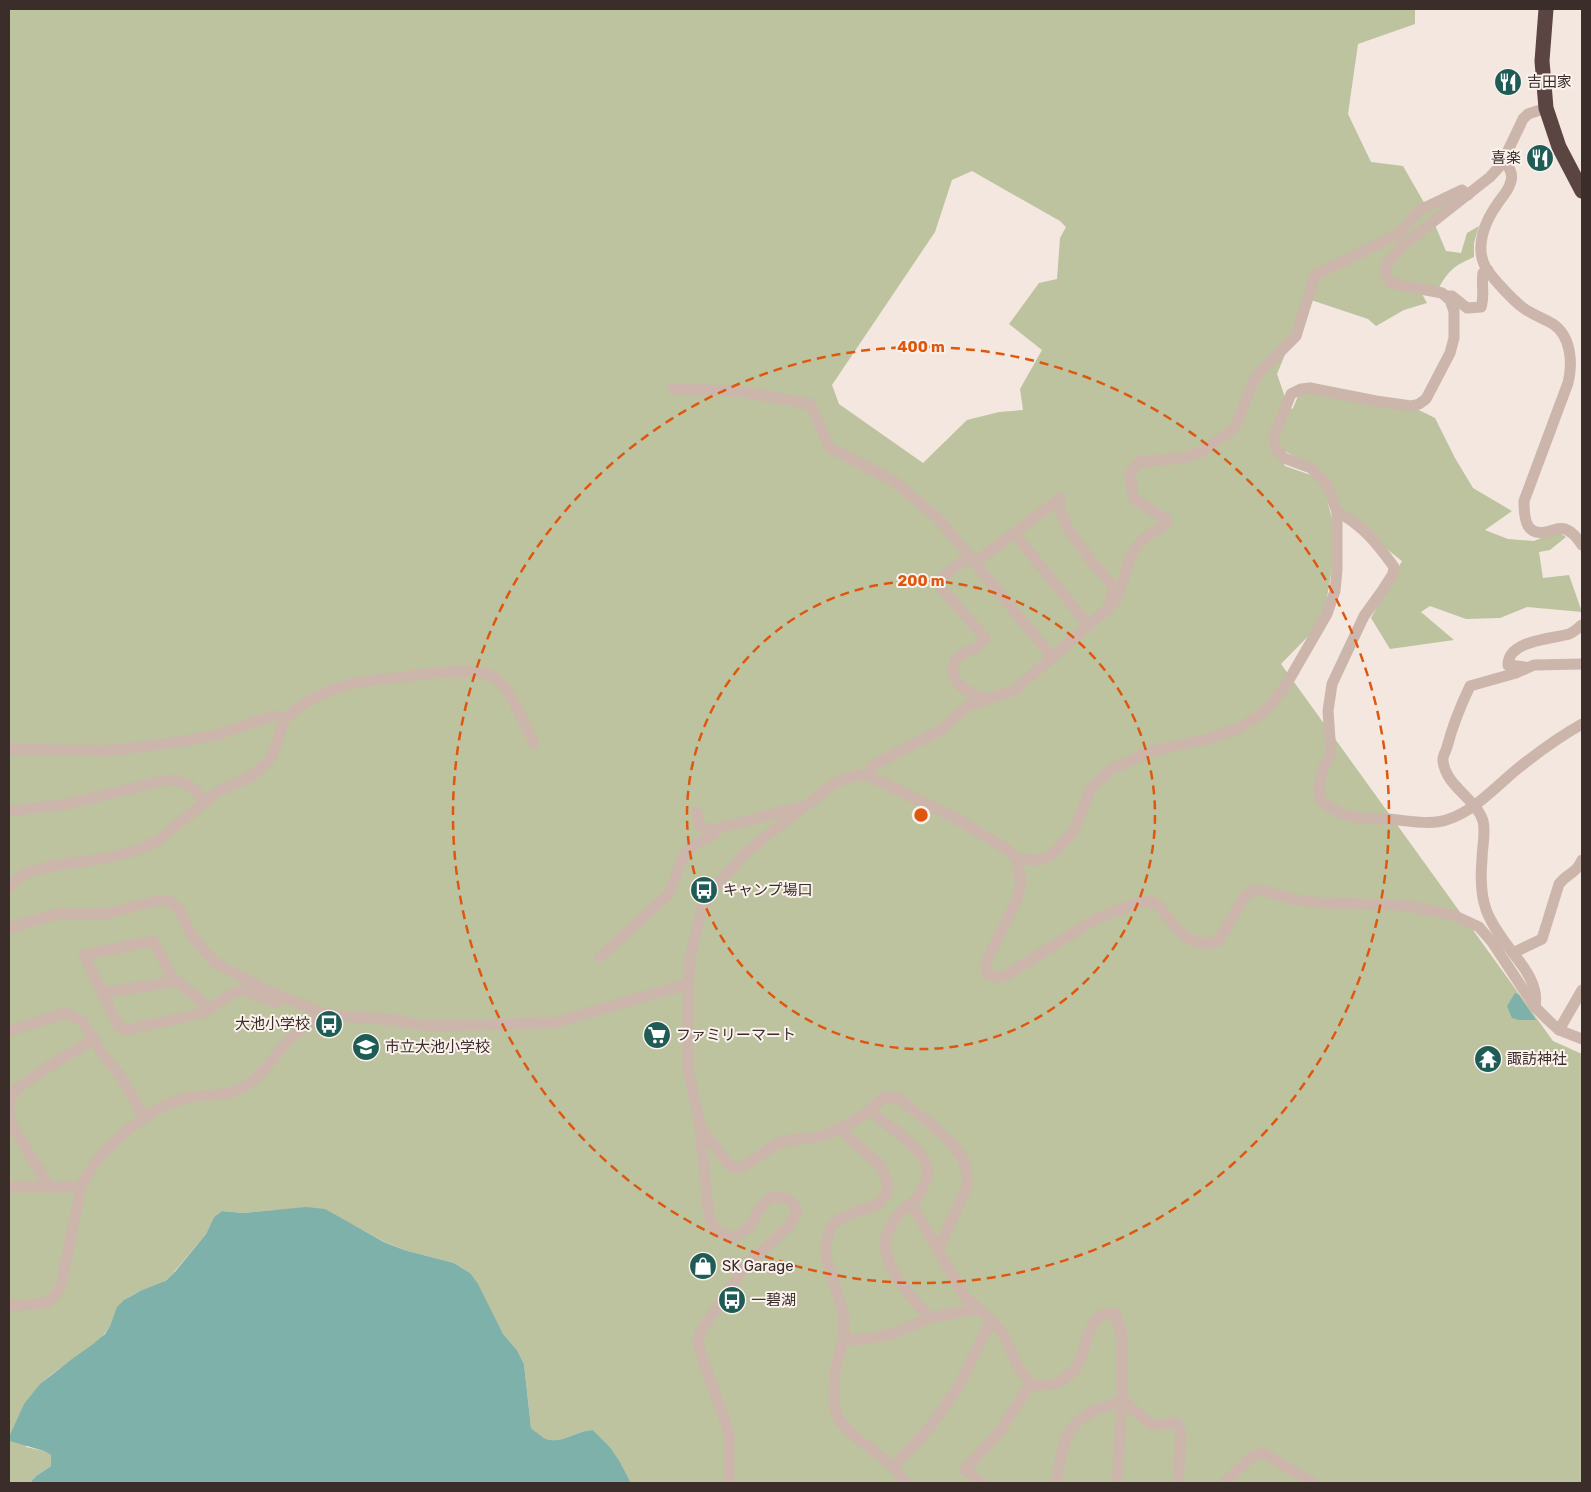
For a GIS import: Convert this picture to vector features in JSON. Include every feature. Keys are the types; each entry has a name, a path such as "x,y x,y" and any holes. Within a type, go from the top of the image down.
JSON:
{"highway":[{"path":"1546,9 1542,61 1546,108 1559,147 1582,190"}],"street":[{"path":"729,1483 729,1433 698,1341 708,1320 745,1267 790,1226 797,1212 794,1203 784,1197 770,1197 759,1210 748,1229 734,1237 719,1233 712,1225 708,1208 700,1125 688,1068 688,984 696,932 702,908 706,901 715,887 746,852 834,784 855,775 869,776 956,819 1005,848 1017,858 1041,860 1052,855 1074,831 1091,788 1110,770 1148,752 1212,738 1239,728 1260,716 1286,685 1327,614 1338,570 1337,512 1327,484 1310,468 1284,458 1275,447 1274,436 1291,394 1301,388 1310,388 1411,406 1426,400 1450,353 1454,338 1454,311 1450,300 1442,293 1390,282 1386,275 1386,265 1401,247 1490,177 1503,161 1523,118 1528,114 1546,108"},
{"path":"1503,161 1509,166 1512,178 1487,223 1482,238 1482,257 1488,270 1522,307 1560,330 1568,346 1570,376 1524,501 1524,513 1527,524 1534,532 1539,533 1562,528 1574,534 1582,544"},
{"path":"869,776 872,766 941,730 969,705 1015,690 1116,601 1121,590 1128,562 1139,544 1145,537 1166,524 1166,519 1133,497 1130,473 1140,462 1183,458 1200,452 1226,435 1236,425 1252,384 1262,370 1296,336 1315,274 1397,235 1420,210 1462,190 1468,194"},
{"path":"1446,296 1452,296 1467,308 1481,307 1483,302 1483,273 1488,270"},
{"path":"673,389 738,391 810,404 830,448 892,480 938,518 1052,657"},
{"path":"986,701 962,688 954,678 953,667 956,659 982,643 984,638 936,582 1014,533 1059,500 1068,527 1092,562 1113,586 1111,605"},
{"path":"1337,512 1352,520 1380,547 1394,567 1393,574 1364,616 1332,684 1328,710 1331,753 1322,772 1319,786 1320,799 1337,812 1350,818 1428,822 1449,819 1474,805 1538,752 1582,724"},
{"path":"1014,533 1088,625"},
{"path":"1529,667 1508,665 1508,661 1520,646 1572,633 1582,625"},
{"path":"1535,1007 1536,1000 1530,979 1524,967 1491,922 1481,896 1483,822 1474,805 1451,781 1443,761 1456,714 1470,686 1534,665 1582,664"},
{"path":"9,887 19,878 30,872 51,866 106,858 135,851 159,840 217,792 252,776 269,760 274,754 285,718 312,699 326,692 359,682 442,672 475,672 492,676 505,687 534,743"},
{"path":"9,749 108,751 216,735 273,716 285,718"},
{"path":"10,812 68,804 167,780 181,780 192,787 206,802"},
{"path":"698,812 700,826 712,830 804,806"},
{"path":"600,956 668,894 683,858 692,846 714,834 712,830"},
{"path":"1017,858 1021,883 1017,899 986,962 988,973 997,978 1008,976 1097,918 1144,901 1153,902 1160,907 1177,929 1187,938 1204,944 1212,943 1219,940 1245,896 1253,891 1261,890 1298,900 1319,903 1403,905 1453,915 1468,921 1480,927 1492,942 1535,1007 1559,1030 1582,1039"},
{"path":"1514,953 1542,939 1559,884 1563,878 1576,871 1582,860"},
{"path":"9,928 57,914 105,914 160,900 171,902 180,910 192,936 214,962 264,989 322,1013 396,1020 427,1026 554,1024 688,984"},
{"path":"210,1009 172,977 153,941 84,955 119,1028 126,1030 203,1013 210,1009 238,991 244,990 288,1007 294,1002"},
{"path":"103,993 177,981"},
{"path":"1559,1030 1582,990"},
{"path":"9,1031 66,1013 83,1022 103,1055 121,1077 144,1117"},
{"path":"9,1306 46,1302 54,1297 61,1286 81,1187 91,1168 125,1133 144,1117 182,1099 231,1093 249,1084 288,1040 322,1013"},
{"path":"9,1105 11,1097 18,1088 94,1039"},
{"path":"700,1125 729,1166 736,1169 743,1167 779,1144 816,1137 841,1129 870,1111 883,1098 894,1097 900,1099 938,1130 957,1151 964,1162 967,1188 938,1249"},
{"path":"870,1111 919,1152 927,1164 926,1180 916,1198 900,1212 885,1241 886,1252 894,1272 910,1297 930,1318"},
{"path":"9,1114 11,1122 49,1187"},
{"path":"841,1129 881,1166 888,1183 886,1194 879,1204 838,1220 831,1228 826,1242 826,1257 843,1312 844,1335 835,1372 834,1407 840,1421 852,1434 894,1467 906,1483"},
{"path":"9,1187 81,1187"},
{"path":"911,1203 965,1297 991,1320 1005,1337 1019,1369 1026,1376 1030,1385"},
{"path":"842,1341 891,1334 930,1318 977,1309"},
{"path":"1030,1385 1053,1384 1070,1374 1078,1362 1092,1324 1102,1314 1110,1313 1116,1315 1122,1336 1122,1400 1117,1483"},
{"path":"894,1467 930,1427 959,1386 991,1320"},
{"path":"982,1483 965,1470 1000,1431 1030,1385"},
{"path":"1056,1483 1067,1436 1078,1421 1090,1412 1113,1405 1122,1400"},
{"path":"1122,1400 1152,1425 1177,1423 1181,1433 1178,1483"},
{"path":"1224,1483 1254,1454 1263,1453 1313,1483"}],"green space":[{"path":"9,9 1415,9 1415,24 1358,44 1348,114 1371,162 1403,166 1426,206 1455,198 1432,218 1446,251 1461,253 1467,233 1479,226 1474,243 1474,257 1453,269 1439,288 1422,294 1427,303 1404,310 1376,326 1368,319 1308,299 1277,374 1287,403 1283,413 1293,408 1301,389 1411,406 1435,418 1455,458 1473,488 1512,511 1485,530 1508,539 1534,541 1557,531 1566,537 1550,550 1539,552 1543,578 1569,575 1582,612 1527,607 1500,618 1466,619 1430,606 1421,612 1454,640 1390,649 1371,618 1402,561 1337,512 1324,475 1272,443 1285,466 1322,479 1337,539 1323,621 1281,664 1553,1041 1582,1054 1582,1483 631,1483 610,1447 593,1430 562,1439 550,1440 544,1438 531,1428 524,1364 517,1350 503,1334 470,1273 454,1263 404,1250 353,1225 276,1210 243,1213 222,1211 214,1217 206,1234 175,1273 163,1282 134,1294 122,1302 110,1326 100,1339 44,1381 32,1399 26,1447 44,1451 51,1455 51,1466 36,1476 30,1483 9,1483","holes":["972,171 1060,221 1066,227 1060,238 1057,279 1039,283 1009,324 1042,350 1020,389 1023,410 999,412 967,420 923,463 839,404 832,385 935,232 952,180"]}],"water":[{"path":"1515,993 1519,995 1536,1020 1512,1018 1507,1006"},
{"path":"306,1207 325,1209 384,1242 404,1250 454,1263 470,1273 478,1284 503,1334 517,1350 524,1364 531,1428 544,1438 550,1440 562,1439 593,1430 610,1447 631,1483 30,1483 36,1476 51,1466 51,1455 44,1451 10,1441 10,1435 24,1404 40,1384 105,1334 117,1307 124,1300 165,1281 174,1273 206,1234 214,1217 222,1211 243,1213"}],"place":[{"name":"吉田家","path":"1508,82"},
{"name":"喜楽","path":"1540,158"},
{"name":"キャンプ場口","path":"704,890"},
{"name":"大池小学校","path":"329,1024"},
{"name":"ファミリーマート","path":"657,1035"},
{"name":"市立大池小学校","path":"366,1047"},
{"name":"諏訪神社","path":"1488,1059"},
{"name":"SK Garage","path":"703,1266"},
{"name":"一碧湖","path":"732,1300"}]}
